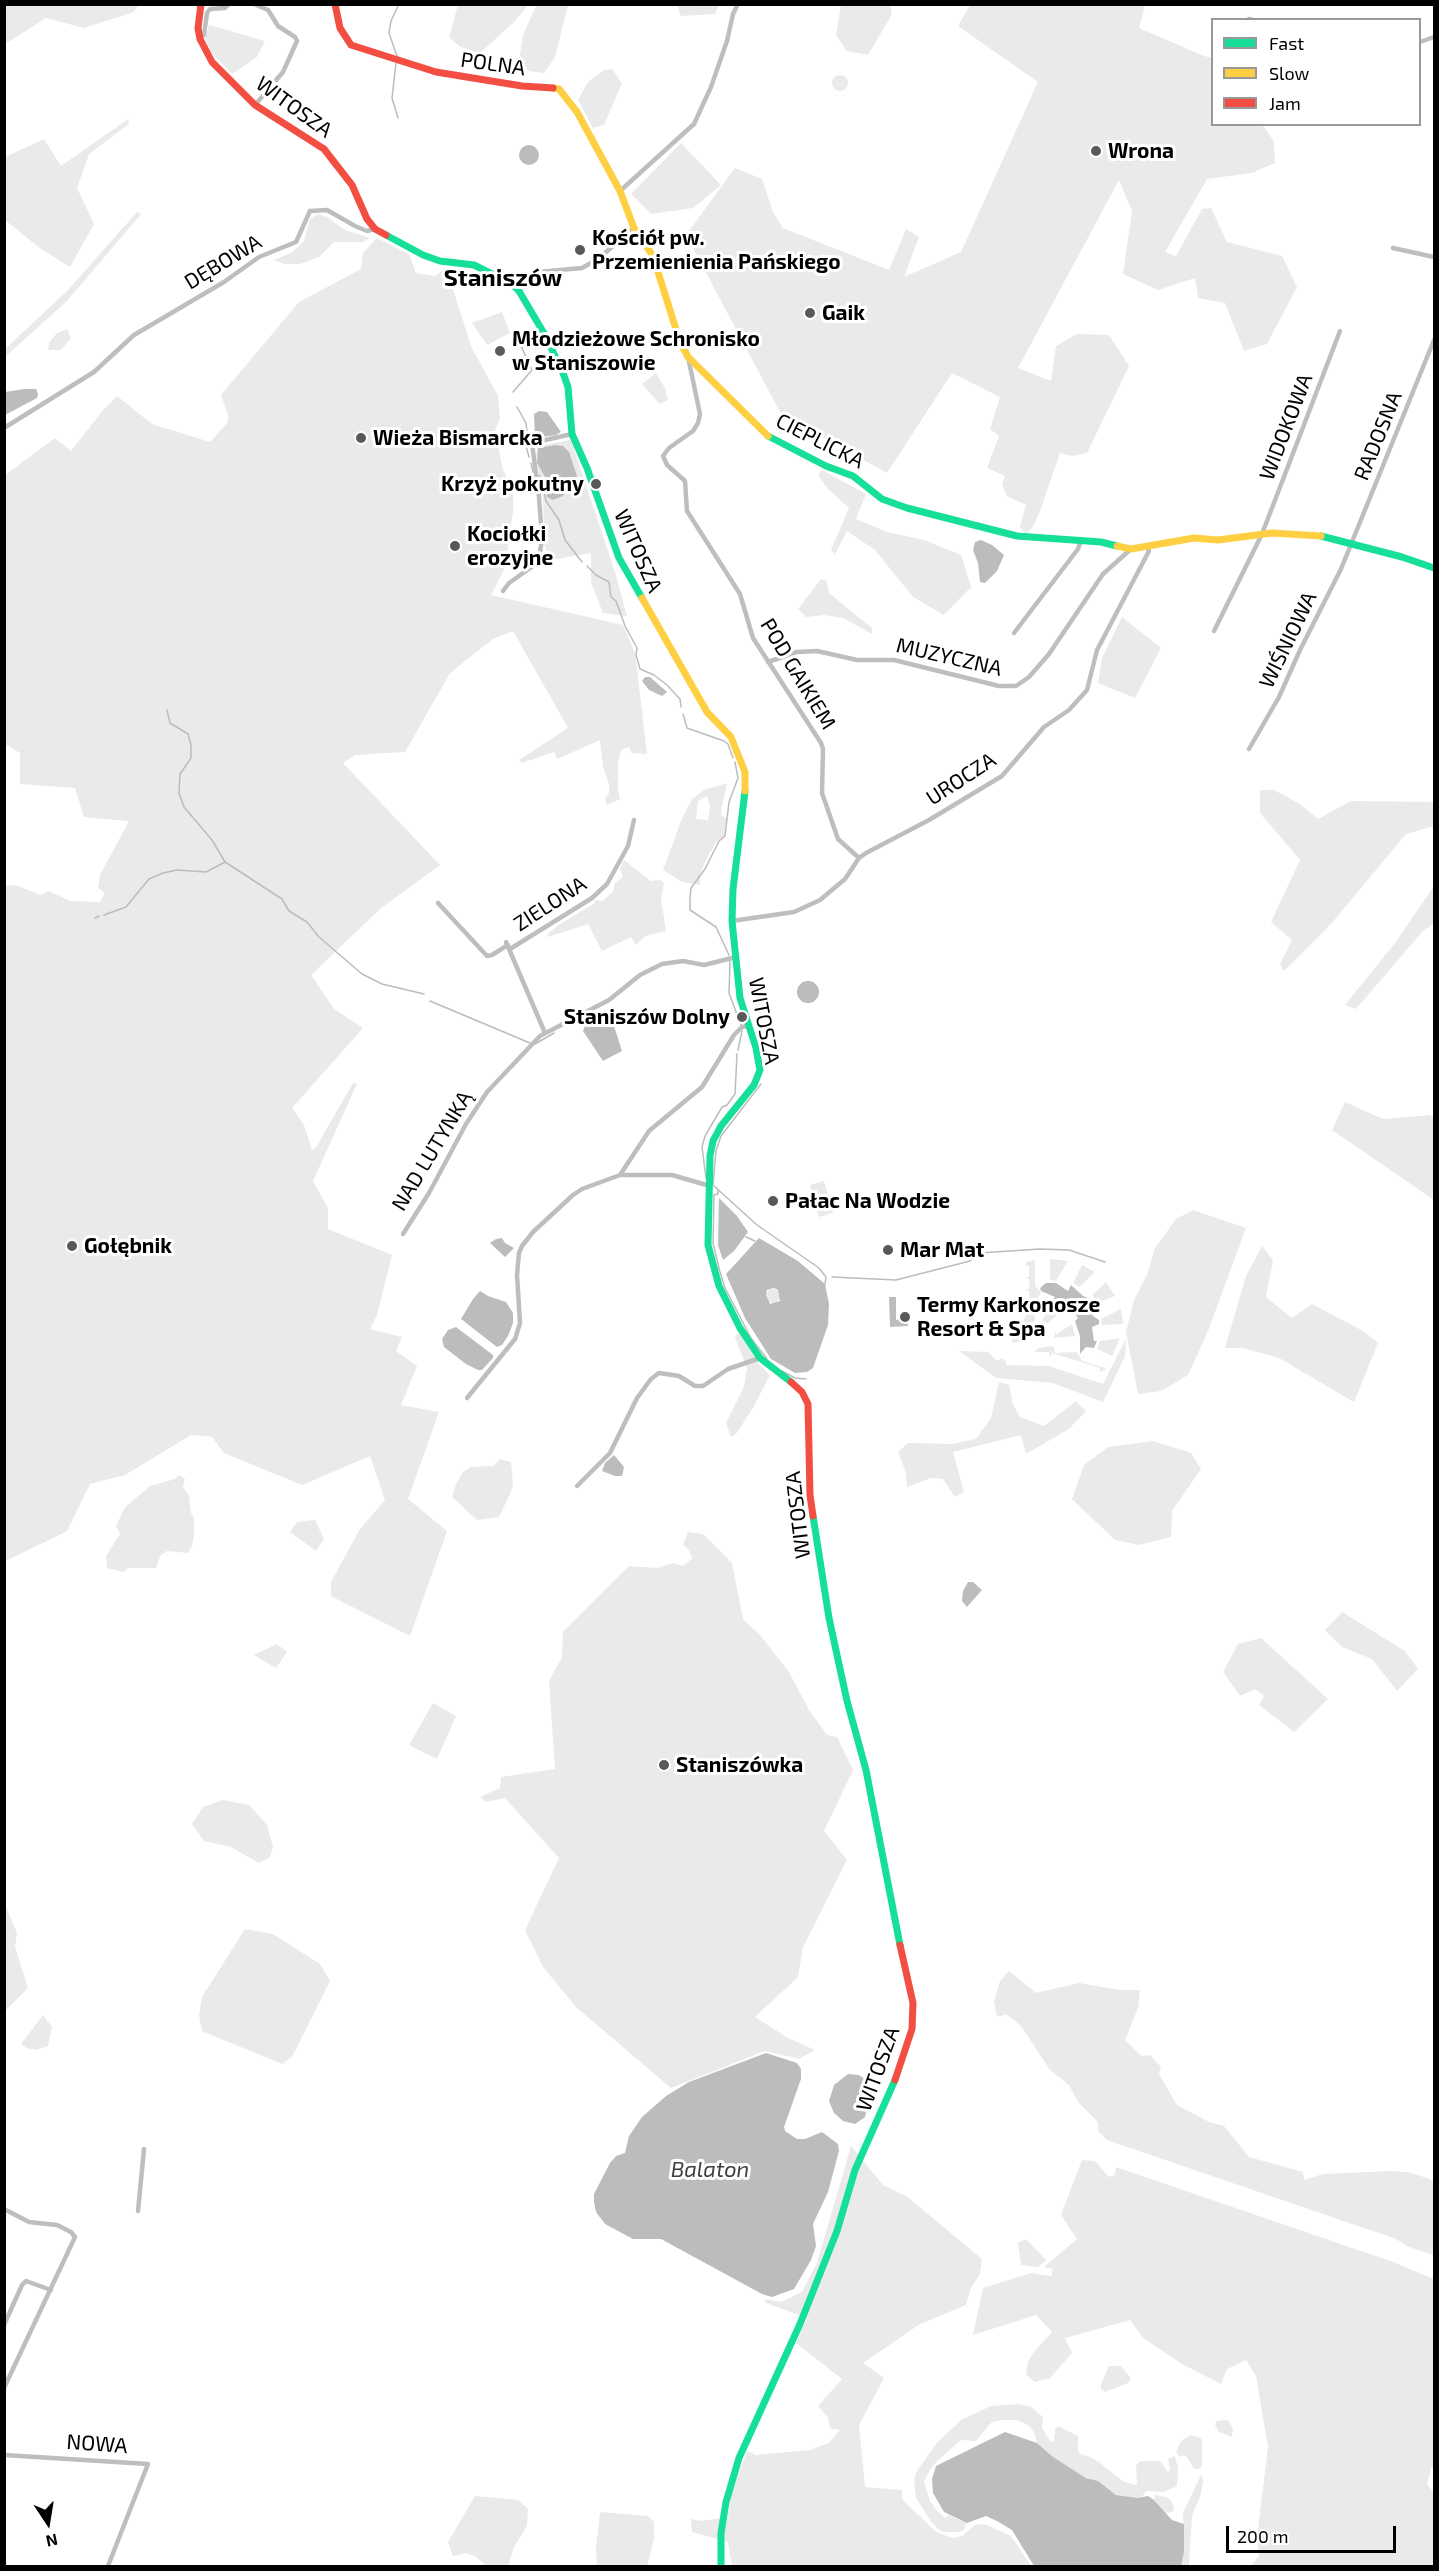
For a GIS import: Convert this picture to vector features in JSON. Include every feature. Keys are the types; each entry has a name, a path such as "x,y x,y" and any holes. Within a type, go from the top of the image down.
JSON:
{"street":[{"path":"200,39 198,28 201,4"},
{"path":"200,39 204,35 207,13 210,9 225,8 228,4"},
{"path":"254,4 268,10 278,26 295,37 297,41 283,72 255,105"},
{"name":"POLNA","path":"335,4 340,28 351,45 377,51 436,72 522,86 546,86 559,89 578,112 621,191"},
{"path":"621,191 694,124 711,87 738,4"},
{"name":"WITOSZA","path":"200,39 212,62 255,105 324,149 347,178 367,219 375,230 423,255 440,261 474,265 512,284 519,291 543,331 563,373 568,387 572,434 587,468 618,558 707,712 731,737 741,757 745,772 732,921 740,998 756,1048 760,1070 754,1085 721,1126 713,1141 708,1245 714,1270 740,1328 760,1358 796,1386 808,1404 810,1495 829,1618 842,1682 866,1770 881,1854 913,2003 912,2029 902,2063 855,2170 837,2231 794,2336 747,2435 734,2472 721,2533 721,2566"},
{"name":"CIEPLICKA","path":"621,191 634,228 653,256 680,342 688,357 770,437 826,466 853,476 882,499 908,508 1017,536 1101,542 1131,549"},
{"name":"DĘBOWA","path":"4,428 94,372 134,335 225,282 259,257 296,242 310,211 327,210 361,229 375,230"},
{"path":"512,284 522,276 538,272 582,268 598,259 634,228"},
{"path":"1393,248 1434,257"},
{"name":"WIDOKOWA","path":"1214,631 1262,534 1340,331"},
{"name":"RADOSNA","path":"1352,544 1434,340"},
{"name":"POD GAIKIEM","path":"688,357 700,414 698,423 693,431 669,448 663,456 667,465 685,481 687,511 732,580 742,600 749,630 823,749 822,793 838,839 859,858"},
{"path":"503,591 509,583 533,566 540,552 542,539 539,496 532,443 572,434"},
{"path":"1131,549 1194,538 1218,540 1262,534 1324,536 1434,568"},
{"path":"1014,633 1078,549 1081,540"},
{"name":"WIŚNIOWA","path":"1249,749 1279,697 1352,544"},
{"name":"UROCZA","path":"732,921 788,913 813,904 841,884 853,870 859,858 1002,776 1044,727 1079,701 1090,681 1097,650 1149,551 1147,547"},
{"name":"MUZYCZNA","path":"768,662 797,652 817,651 857,660 894,660 999,687 1016,686 1029,677 1049,654 1103,574 1131,549"},
{"name":"ZIELONA","path":"438,903 484,953 492,955 592,898 608,884 628,846 634,820"},
{"path":"508,945 545,1033"},
{"name":"NAD LUTYNKĄ","path":"403,1233 429,1193 465,1124 486,1092 523,1057 535,1041 545,1033 609,1000 640,975 662,964 682,961 704,965 736,957"},
{"path":"620,1175 655,1124 702,1087 734,1035 748,1026"},
{"path":"467,1398 515,1339 520,1323 518,1267 522,1246 533,1232 577,1192 620,1175 672,1175 710,1186"},
{"path":"577,1486 610,1453 637,1398 651,1379 659,1373 679,1376 695,1386 703,1386 728,1369 760,1358"},
{"path":"138,2211 144,2149"},
{"path":"4,2209 29,2222 57,2225 71,2232 75,2237 4,2388"},
{"path":"4,2325 22,2285 27,2281 51,2290"},
{"name":"NOWA","path":"4,2455 148,2464 108,2566"}],"shaded area":[{"path":"458,4 528,5 514,22 479,54 459,46 449,37"},
{"path":"537,4 568,5 555,57 544,73 528,71 520,55 523,35"},
{"path":"679,4 719,5 715,14 681,16"},
{"path":"5,5 138,5 134,12 84,28 46,18 5,44"},
{"path":"841,5 890,5 892,14 868,55 847,51 836,35"},
{"path":"970,5 1145,5 1139,28 1211,58 1211,126 1264,126 1274,142 1275,163 1252,173 1207,179 1165,252 1176,256 1202,209 1211,208 1227,242 1282,256 1297,287 1267,344 1244,351 1225,303 1198,298 1195,278 1158,290 1123,274 1132,211 1119,180 1018,368 1051,381 1056,346 1077,334 1109,335 1129,366 1087,453 1072,456 1060,453 1040,511 1033,527 1026,534 1020,527 1026,505 1007,496 1002,485 1005,476 987,468 999,436 990,429 1000,397 952,373 887,473 781,414 686,235 735,168 762,179 773,212 783,228 889,270 906,229 919,237 904,277 961,252 1038,82 958,26"},
{"path":"209,25 265,41 257,57 232,74 211,52 205,40"},
{"path":"612,69 622,83 604,125 593,128 578,100 588,82 604,70"},
{"path":"837,75 843,75 848,83 846,89 837,91 832,86 832,80"},
{"path":"128,119 129,124 89,154 77,188 94,224 70,267 41,249 5,220 5,157 44,139 61,166"},
{"path":"681,143 721,185 693,208 651,214 631,194"},
{"path":"137,212 141,214 67,301 5,357 5,349 68,290"},
{"path":"318,214 327,217 345,230 370,238 363,242 334,242 319,257 300,264 285,264 273,260 291,253 304,241 310,219"},
{"path":"377,238 409,254 416,273 435,276 442,271 453,271 452,286 471,346 498,396 500,419 495,430 503,470 513,490 513,511 505,568 491,595 623,625 635,653 647,754 632,753 629,747 621,750 618,762 620,799 607,805 605,799 609,793 609,784 603,767 600,740 557,759 554,752 522,763 519,760 568,728 513,631 493,639 450,673 405,752 355,755 343,763 440,865 380,909 311,975 334,1009 363,1028 292,1108 304,1125 312,1150 315,1149 353,1083 357,1084 313,1181 328,1208 328,1229 392,1255 377,1315 370,1329 402,1337 396,1351 417,1366 401,1405 439,1412 408,1499 447,1531 410,1636 331,1596 331,1582 360,1529 385,1500 370,1456 302,1485 224,1453 212,1437 191,1435 125,1475 90,1484 67,1531 4,1562 5,885 18,886 41,895 48,891 71,901 100,902 105,893 98,888 100,875 129,821 84,817 75,788 20,784 20,753 5,744 5,475 55,438 71,451 117,396 152,424 210,442 228,422 221,395 299,302 361,269 363,253"},
{"path":"502,312 510,333 487,345 472,323"},
{"path":"67,329 71,338 61,350 48,350 49,343 56,334"},
{"path":"656,373 665,388 668,400 660,404 642,384"},
{"path":"571,440 615,572 627,616 603,613 591,582 591,553 551,560 545,547 543,501 536,454 538,446"},
{"path":"822,470 866,494 856,519 887,532 924,540 961,555 971,587 944,615 913,597 875,550 847,531 835,554 831,550 849,508 827,488 818,475"},
{"path":"821,579 827,581 829,593 872,628 872,634 843,618 824,615 806,617 798,609"},
{"path":"1122,617 1161,648 1135,698 1098,683 1102,658"},
{"path":"727,783 721,811 722,816 727,818 724,836 716,842 700,874 700,885 682,882 663,870 681,821 692,799 704,790","holes":["707,796 710,807 708,820 696,819 698,801"]},
{"path":"1260,790 1274,790 1300,804 1318,819 1351,801 1434,802 1434,826 1406,834 1331,924 1284,971 1280,964 1292,940 1271,922 1300,860 1260,813"},
{"path":"624,860 651,881 660,880 664,883 661,898 666,931 645,936 636,945 631,937 602,951 588,924 548,937 547,935 557,926 596,900 602,901 613,892 615,883 623,877 620,869"},
{"path":"1434,886 1434,923 1422,932 1356,1009 1345,1005 1395,943"},
{"path":"762,997 770,1016 762,1019 754,1000"},
{"path":"1345,1102 1383,1119 1430,1115 1434,1118 1434,1200 1332,1130"},
{"path":"824,1181 833,1213 819,1217 810,1185"},
{"path":"1193,1210 1246,1228 1208,1331 1188,1375 1161,1391 1138,1394 1126,1332 1134,1300 1147,1275 1155,1248 1176,1219"},
{"path":"1262,1246 1273,1260 1266,1297 1292,1318 1312,1304 1365,1332 1378,1343 1354,1402 1279,1358 1243,1348 1225,1348 1246,1276"},
{"path":"1050,1259 1068,1261 1056,1281 1050,1279"},
{"path":"1035,1260 1035,1286 1041,1292 1030,1314 1035,1316 1035,1321 1028,1325 1024,1324 1017,1339 1021,1341 1013,1343 1011,1334 1015,1337 1018,1333 1021,1327 1017,1325 1022,1325 1026,1315 1022,1313 1026,1314 1029,1303 1024,1302 1029,1301 1029,1291 1025,1290 1030,1288 1029,1279 1025,1277 1029,1277 1029,1266 1025,1265"},
{"path":"1082,1265 1095,1272 1079,1287 1073,1283"},
{"path":"1106,1282 1115,1296 1098,1302 1092,1295"},
{"path":"770,1289 776,1289 780,1296 776,1303 770,1303 766,1299 766,1293"},
{"path":"1054,1301 1063,1310 1048,1323 1042,1321"},
{"path":"1121,1309 1123,1324 1102,1325 1101,1319"},
{"path":"1072,1324 1075,1336 1054,1338 1055,1332 1057,1334"},
{"path":"739,1332 759,1364 770,1375 753,1408 736,1434 731,1437 726,1423 744,1387 747,1368 735,1337"},
{"path":"1120,1338 1112,1356 1097,1349 1100,1341"},
{"path":"1126,1339 1125,1356 1103,1402 1053,1383 996,1378 959,1351 988,1352 997,1361 1001,1358 1006,1361 1006,1365 1049,1366 1103,1384"},
{"path":"1054,1347 1055,1353 1077,1352 1082,1361 1105,1368 1105,1370 1099,1372 1100,1368 1052,1353 1050,1357 1049,1352 1035,1352 1036,1349"},
{"path":"999,1382 1009,1385 1013,1404 1020,1417 1044,1426 1076,1401 1086,1411 1069,1429 1026,1454 1021,1435 953,1452 964,1492 955,1497 943,1479 931,1478 907,1487 906,1473 898,1452 908,1443 952,1444 976,1439 991,1418"},
{"path":"1153,1441 1191,1453 1201,1469 1172,1511 1171,1537 1139,1545 1115,1540 1072,1499 1084,1465 1108,1447"},
{"path":"500,1459 511,1462 513,1485 510,1494 499,1517 477,1520 452,1497 456,1484 463,1472 471,1467 493,1466"},
{"path":"179,1475 185,1479 183,1487 189,1496 191,1514 194,1518 194,1535 188,1553 167,1551 160,1556 156,1568 128,1568 124,1572 107,1568 106,1556 120,1534 116,1526 125,1507 150,1486 175,1479"},
{"path":"315,1520 324,1539 316,1551 290,1532 297,1522"},
{"path":"688,1532 703,1534 732,1563 743,1619 760,1635 789,1672 809,1710 827,1735 837,1737 853,1770 824,1831 847,1860 803,1947 798,1977 755,2017 788,2038 815,2050 799,2059 765,2051 671,2088 576,2007 543,1967 525,1930 559,1858 505,1798 486,1802 480,1797 500,1788 501,1777 555,1769 549,1681 562,1657 563,1632 629,1566 657,1568 674,1563 682,1566 687,1563 692,1558 689,1550 683,1545"},
{"path":"1342,1612 1405,1651 1418,1669 1397,1691 1372,1659 1342,1647 1325,1630"},
{"path":"1261,1638 1328,1699 1294,1732 1259,1705 1264,1696 1255,1689 1240,1696 1223,1672 1238,1644"},
{"path":"277,1644 287,1652 276,1668 254,1655"},
{"path":"433,1703 456,1716 437,1759 409,1745"},
{"path":"223,1800 249,1805 267,1825 273,1847 270,1857 259,1863 231,1847 204,1841 192,1824 203,1807"},
{"path":"4,1902 17,1933 15,1947 28,1988 5,2011"},
{"path":"245,1929 273,1934 320,1964 330,1981 292,2057 282,2064 202,2031 199,2015 202,1997"},
{"path":"1009,1971 1036,1993 1079,1983 1121,1990 1140,1990 1138,2008 1125,2040 1141,2056 1150,2055 1161,2067 1159,2074 1177,2105 1209,2122 1224,2126 1249,2157 1303,2172 1304,2180 1323,2174 1392,2171 1408,2172 1430,2179 1434,2183 1434,2255 1409,2247 1396,2239 1107,2140 1098,2131 1098,2122 1078,2102 1069,2085 1050,2070 1021,2026 1006,2014 999,2017 996,2013 994,2001 1000,1981"},
{"path":"43,2015 52,2027 48,2046 36,2050 27,2048 21,2044"},
{"path":"851,2146 883,2185 906,2196 982,2259 980,2274 971,2288 966,2305 920,2324 863,2363 884,2378 859,2425 865,2487 902,2490 902,2499 936,2532 953,2538 962,2536 976,2524 987,2525 1011,2536 1031,2566 732,2566 728,2542 692,2532 691,2519 701,2521 728,2517 731,2494 747,2451 756,2455 810,2450 829,2443 840,2430 830,2428 828,2418 818,2406 842,2379 796,2343 807,2318 766,2303 764,2299 781,2302 802,2292 817,2263"},
{"path":"1082,2160 1095,2161 1109,2177 1115,2175 1116,2167 1393,2262 1434,2279 1434,2467 1431,2468 1427,2485 1434,2492 1434,2566 1251,2566 1259,2556 1257,2537 1268,2447 1256,2376 1246,2360 1227,2369 1221,2384 1182,2364 1143,2338 1130,2320 1065,2338 1072,2353 1050,2378 1035,2382 1026,2375 1028,2362 1052,2332 1036,2315 973,2335 983,2288 1031,2273 1051,2276 1053,2269 1044,2267 1077,2239 1061,2215"},
{"path":"1026,2239 1046,2260 1038,2267 1021,2265 1018,2243"},
{"path":"1109,2366 1121,2366 1131,2378 1128,2383 1105,2392 1101,2389 1101,2384"},
{"path":"1019,2404 1031,2407 1043,2417 1042,2428 1051,2442 1054,2441 1055,2429 1058,2426 1078,2436 1080,2454 1099,2462 1124,2482 1137,2485 1136,2465 1141,2461 1160,2461 1168,2472 1170,2469 1168,2459 1175,2456 1178,2468 1177,2486 1164,2492 1146,2491 1142,2497 1138,2498 1116,2495 1098,2481 1086,2478 1053,2457 1037,2443 1034,2432 1028,2425 1017,2420 992,2422 976,2441 961,2440 936,2462 928,2473 924,2482 930,2501 937,2511 945,2518 948,2515 967,2523 964,2530 942,2532 932,2523 916,2498 914,2480 917,2471 936,2444 961,2420 991,2406"},
{"path":"1228,2420 1233,2428 1232,2437 1219,2432 1215,2425 1217,2421"},
{"path":"1191,2435 1201,2438 1202,2466 1199,2469 1194,2469 1187,2457 1183,2455 1180,2457 1176,2452 1181,2441"},
{"path":"1201,2475 1203,2480 1201,2494 1192,2516 1189,2566 1181,2566 1184,2552 1183,2513"},
{"path":"1155,2495 1171,2500 1173,2512 1166,2513 1154,2500"},
{"path":"475,2496 518,2500 528,2509 527,2526 514,2547 508,2566 486,2566 475,2556 466,2553 453,2556 448,2542"},
{"path":"600,2512 648,2516 654,2522 654,2539 647,2566 597,2566 596,2548"}],"water":[{"path":"529,145 536,148 539,155 536,162 529,165 522,162 519,155 522,148"},
{"path":"36,389 37,398 5,415 5,392"},
{"path":"539,411 547,412 561,432 535,438 534,414"},
{"path":"563,446 569,452 577,476 563,496 553,500 547,497 548,482 537,463 538,448"},
{"path":"981,540 992,545 1004,555 997,571 985,583 980,582 978,563 973,550 975,542"},
{"path":"645,677 650,677 667,692 662,696 649,690 642,681"},
{"path":"808,981 816,984 819,992 816,1000 808,1003 800,1000 797,992 800,984"},
{"path":"602,1017 614,1026 622,1051 603,1061 583,1031 586,1024"},
{"path":"719,1198 737,1216 748,1232 734,1251 723,1260 718,1245"},
{"path":"502,1238 505,1243 514,1248 505,1257 490,1243"},
{"path":"759,1238 798,1261 825,1284 829,1304 828,1325 813,1368 807,1372 795,1373 771,1359 745,1318 726,1274","holes":["774,1288 778,1290 780,1301 770,1304 766,1295 767,1290"]},
{"path":"1046,1283 1056,1283 1068,1291 1071,1285 1083,1296 1093,1300 1095,1305 1092,1308 1093,1316 1099,1320 1099,1324 1092,1327 1094,1341 1097,1341 1094,1348 1086,1347 1080,1354 1080,1336 1075,1321 1078,1318 1070,1306 1065,1310 1054,1299 1055,1297 1041,1291 1040,1288"},
{"path":"480,1291 506,1302 513,1313 513,1323 508,1336 502,1345 497,1347 461,1319"},
{"path":"889,1297 896,1297 896,1320 907,1319 908,1326 890,1327"},
{"path":"456,1327 493,1355 482,1370 466,1364 444,1347 442,1339 448,1330"},
{"path":"614,1455 624,1467 622,1476 602,1471 605,1463"},
{"path":"968,1582 973,1582 982,1590 967,1607 962,1601 963,1591"},
{"name":"Balaton","path":"766,2053 797,2063 801,2069 801,2079 784,2127 785,2131 797,2139 805,2139 822,2132 838,2144 839,2151 828,2192 813,2224 816,2246 811,2260 794,2289 772,2297 762,2294 661,2239 633,2239 605,2224 596,2212 594,2202 594,2194 610,2163 616,2156 625,2153 629,2136 642,2117 666,2096 689,2082"},
{"path":"848,2074 859,2075 868,2081 871,2088 865,2117 855,2124 843,2121 834,2113 829,2101 834,2085"},
{"path":"1005,2432 1037,2443 1053,2457 1086,2478 1098,2481 1116,2495 1138,2498 1148,2496 1154,2500 1172,2520 1184,2524 1184,2552 1181,2566 1034,2566 1012,2530 997,2521 986,2516 967,2523 944,2512 933,2493 932,2479 936,2466"}],"waterway":[{"path":"397,56 389,33 391,21 399,4"},
{"path":"396,63 392,98 398,118"},
{"path":"513,392 532,370 520,344"},
{"path":"517,407 526,423 527,432"},
{"path":"526,446 529,457"},
{"path":"531,463 533,472"},
{"path":"539,475 541,479"},
{"path":"543,485 546,501 559,520 565,540 582,562"},
{"path":"587,566 596,575 609,582 611,597 616,601 625,626 637,648 636,655 640,669 654,675 667,685 680,699 681,707"},
{"path":"167,710 170,723 188,734 191,745 191,758 180,774 179,793 184,807 212,840 225,862"},
{"path":"683,714 687,728 724,741 728,744 733,758"},
{"path":"729,955 716,927 690,910 690,898 691,888 705,869 719,841 725,836 729,802 738,778 735,762"},
{"path":"104,915 126,907 149,879 177,870 206,872 225,862 282,899 289,911 307,922 319,937 362,974 382,984 424,994"},
{"path":"95,918 99,916"},
{"path":"730,961 729,993 741,1025"},
{"path":"430,1001 530,1043"},
{"path":"738,1050 742,1031"},
{"path":"535,1044 554,1033"},
{"path":"706,1178 702,1147 705,1136 722,1107 727,1105 735,1094 737,1054"},
{"path":"761,1084 721,1136 716,1151 713,1185 757,1225 819,1268 826,1277 825,1284"},
{"path":"718,1189 718,1194 714,1195 713,1243 720,1272 725,1288 751,1338 767,1359"},
{"path":"746,1237 755,1241"},
{"path":"832,1277 896,1280 970,1261 979,1253 1040,1249 1069,1250 1105,1262"},
{"path":"782,1371 795,1378 806,1379"}],"traffic: fast":[{"path":"386,235 423,255 440,261 474,265 512,284 519,291 545,335 563,373 568,387 572,434 587,468 619,558 642,598"},
{"path":"768,436 826,466 853,476 882,499 907,508 1017,536 1101,542 1117,546"},
{"path":"1321,536 1402,557 1434,568"},
{"path":"745,791 733,889 732,921 740,998 756,1048 760,1070 754,1085 721,1126 713,1141 710,1156 708,1245 719,1286 740,1328 760,1358 791,1382"},
{"path":"813,1516 829,1618 847,1701 866,1770 900,1945"},
{"path":"721,2566 721,2533 726,2502 739,2458 800,2324 837,2231 855,2170 895,2080"}],"traffic: slow":[{"path":"553,88 559,89 577,112 620,191 634,228 653,256 680,342 688,357 768,436"},
{"path":"1117,546 1131,549 1194,538 1218,540 1272,533 1321,536"},
{"path":"642,598 707,712 731,737 745,772 745,791"}],"traffic: jam":[{"path":"201,4 198,28 200,39 212,62 255,105 324,149 352,185 367,219 375,229 386,235"},
{"path":"335,4 340,28 351,45 436,72 522,86 553,88"},
{"path":"791,1382 802,1392 808,1404 810,1495 813,1516"},
{"path":"895,2080 912,2029 913,2003 900,1945"}],"place":[{"name":"Wrona","path":"1096,151"},
{"name":"Kościół pw. Przemienienia Pańskiego","path":"580,250"},
{"name":"Gaik","path":"810,313"},
{"name":"Młodzieżowe Schronisko w Staniszowie","path":"500,351"},
{"name":"Wieża Bismarcka","path":"361,438"},
{"name":"Krzyż pokutny","path":"596,484"},
{"name":"Kociołki erozyjne","path":"455,546"},
{"name":"Staniszów Dolny","path":"742,1017"},
{"name":"Pałac Na Wodzie","path":"773,1201"},
{"name":"Gołębnik","path":"72,1246"},
{"name":"Mar Mat","path":"888,1250"},
{"name":"Termy Karkonosze Resort & Spa","path":"905,1317"},
{"name":"Staniszówka","path":"664,1765"}],"district":[{"name":"Staniszów","path":"503,278"}]}
